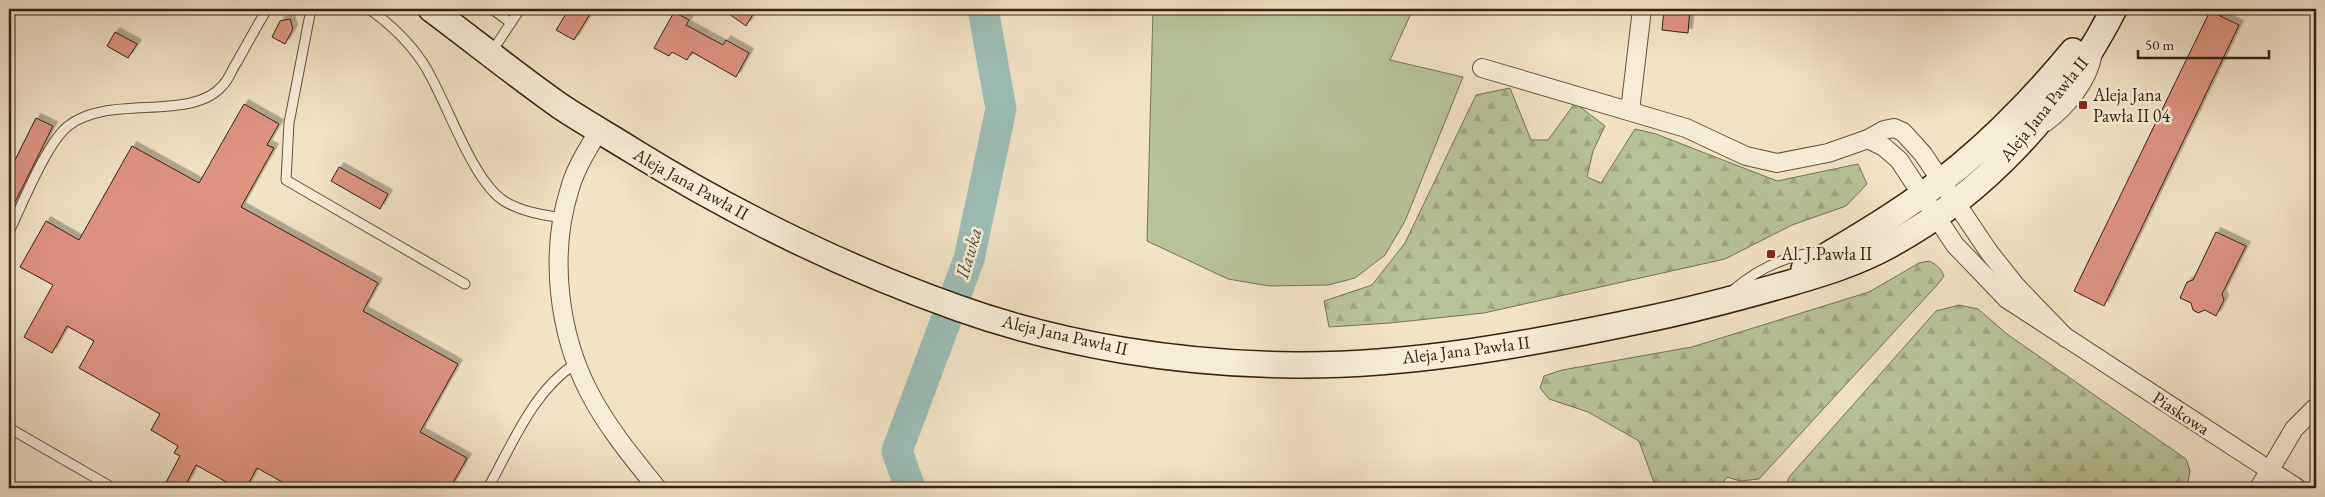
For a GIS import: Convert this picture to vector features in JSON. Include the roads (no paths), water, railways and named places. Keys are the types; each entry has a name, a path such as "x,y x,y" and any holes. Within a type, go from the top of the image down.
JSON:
{"main road":[{"name":"Aleja Jana Pawła II","path":"431,9 562,107 685,183 765,225 869,274 961,310 1035,331 1098,345 1159,354 1295,365 1360,362 1462,353 1583,333 1716,305 1846,266 1886,247 1936,217 1956,202 2012,152 2064,90 2100,37 2114,9"},
{"name":"Aleja Jana Pawła II","path":"1773,288 1837,249 1932,187 1960,166 2006,124 2055,72 2108,9"}],"street":[{"path":"1630,111 1642,9"},
{"path":"1482,68 1686,128 1746,156 1777,163 1828,153 1868,139 1884,130 1894,128 1910,137 1932,187"},
{"path":"599,130 580,164 570,188 563,218 560,255 560,296 566,332 575,364 589,392 609,426 657,488"},
{"path":"1868,139 1884,147 1932,187"},
{"name":"Piaskowa","path":"1932,187 1956,202 1974,232 2016,286 2066,338"},
{"name":"Piaskowa","path":"1932,187 1936,217 1955,245 2007,300 2297,488"},
{"path":"2260,488 2294,429 2316,407"}],"lane":[{"path":"9,232 49,150 69,126 84,117 100,112 194,102 211,96 224,85 267,9"},
{"path":"311,9 289,123 286,180 466,284"},
{"path":"369,9 401,36 422,63 472,159 487,183 503,200 522,210 563,218"},
{"path":"492,9 511,23"},
{"path":"491,54 520,9"},
{"path":"1716,305 1756,272 1801,254 1837,249"},
{"path":"488,488 534,406 550,383 575,364"},
{"path":"9,428 113,488"}],"waterway":[{"name":"Iławka","path":"910,488 897,451 969,259 1001,109 983,9"}],"place":[{"name":"Aleja Jana Pawła II 04","path":"2083,105"},
{"name":"Al. J.Pawła II","path":"1771,254"}]}
